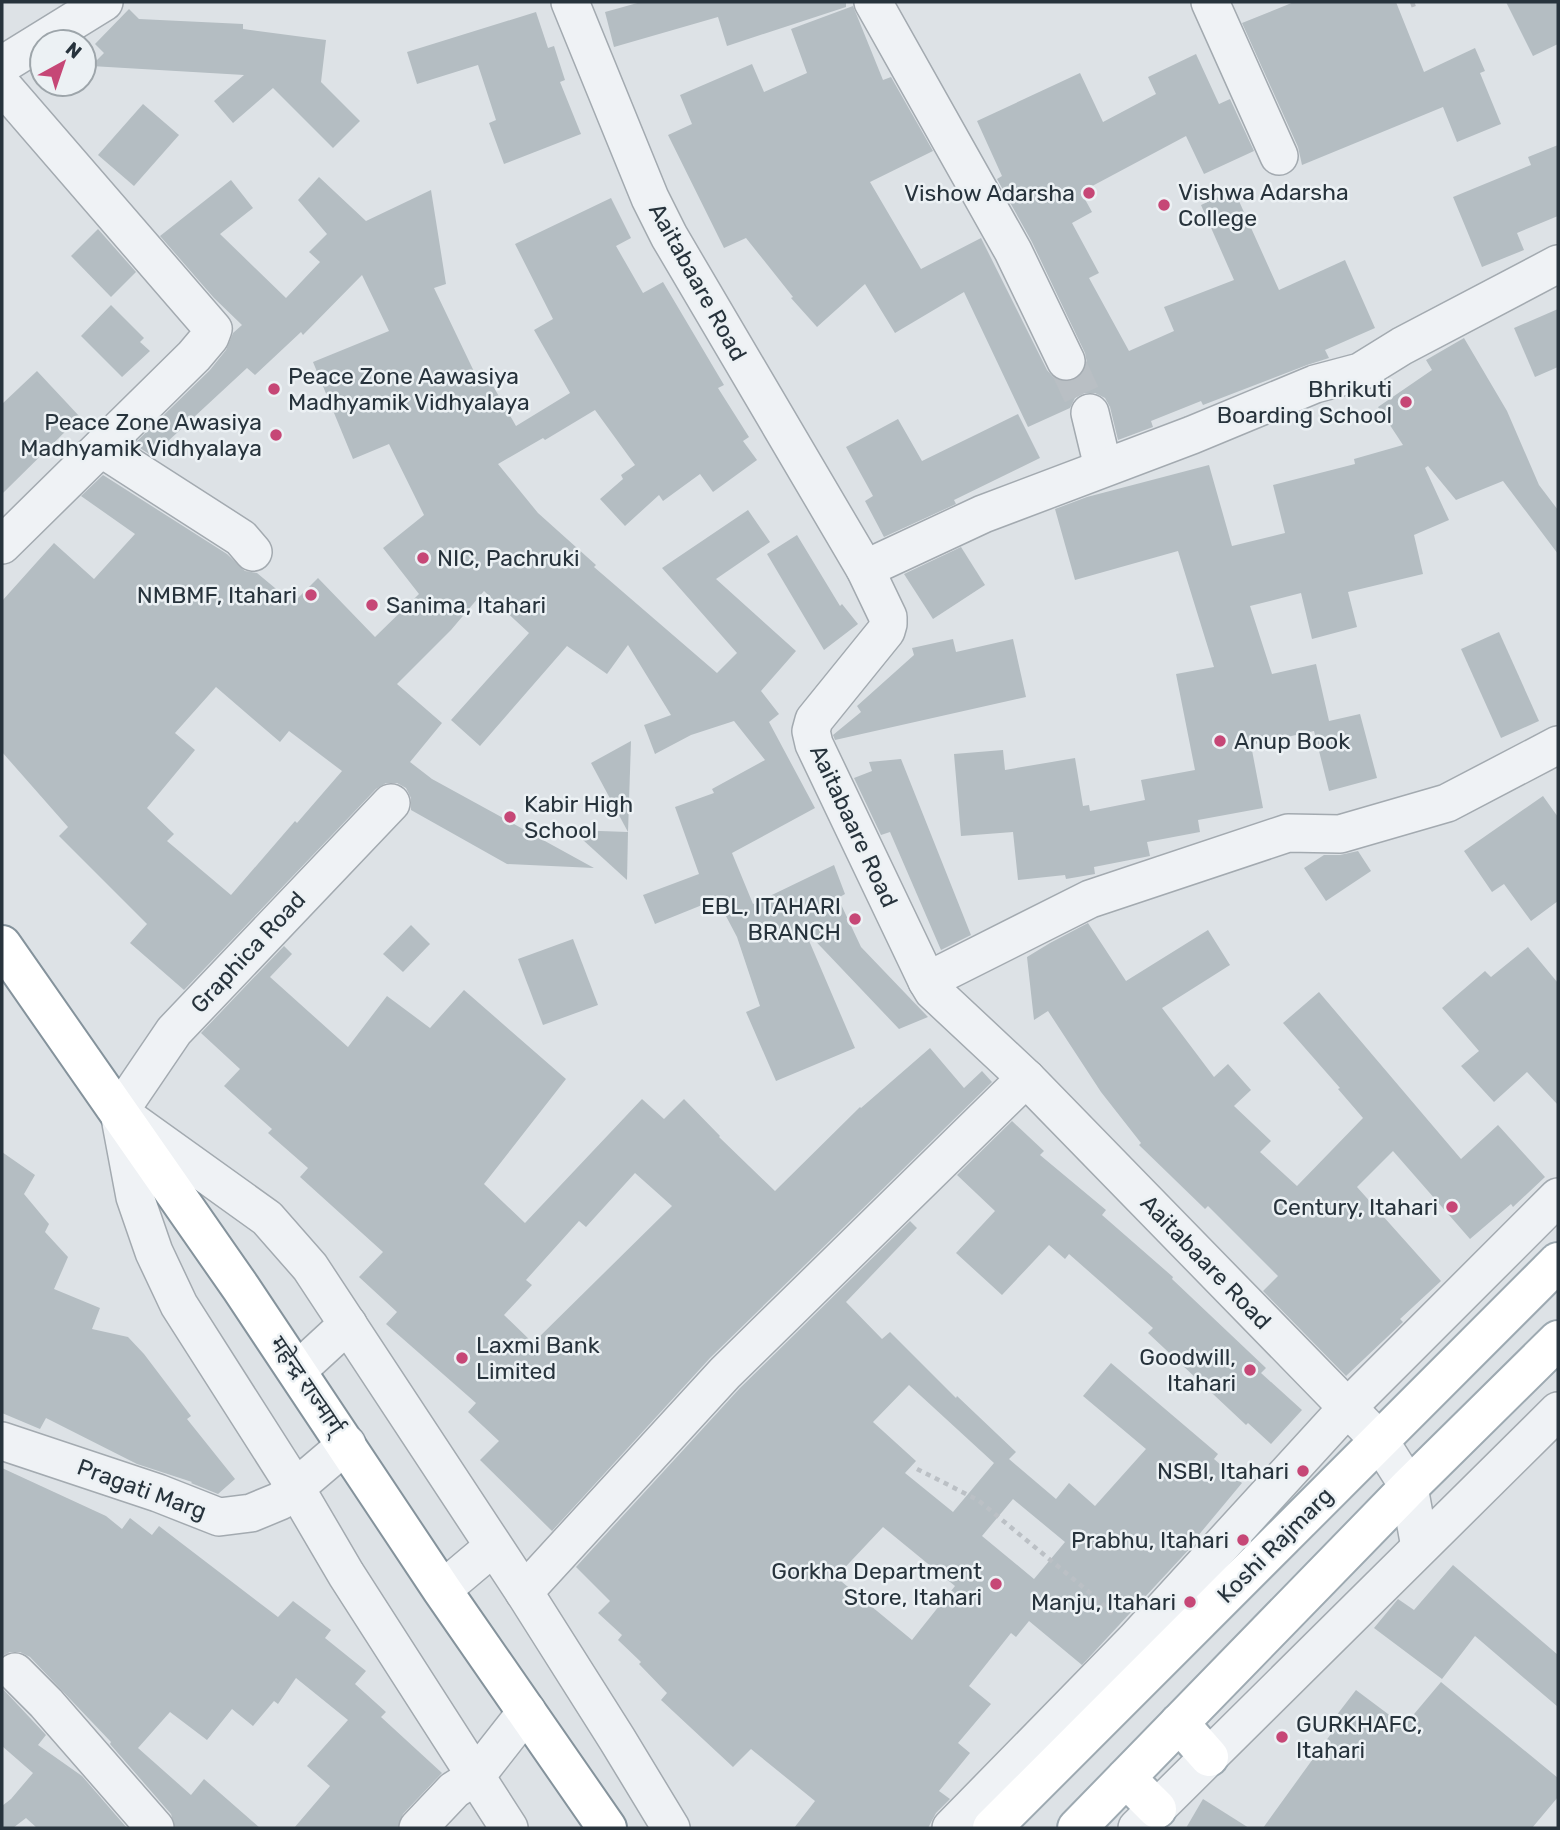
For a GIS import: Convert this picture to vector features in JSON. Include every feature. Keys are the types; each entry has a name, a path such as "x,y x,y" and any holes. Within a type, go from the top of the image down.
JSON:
{"main road":[{"name":"महेन्द्र राज्मार्ग्","path":"2,945 298,1371 442,1590 607,1828"},
{"name":"Koshi Rajmarg","path":"992,1828 1558,1262"},
{"path":"1077,1828 1409,1487 1558,1340"},
{"path":"1179,1723 1209,1757"},
{"path":"1126,1778 1147,1818"}],"street":[{"path":"2,65 104,2"},
{"name":"Aaitabaare Road","path":"570,2 650,198 669,236 865,569 888,617 888,624 814,720 811,731 814,744 847,817 927,981 1349,1407 1379,1440 1409,1487"},
{"path":"873,2 1013,251 1066,361"},
{"path":"1210,2 1279,156"},
{"path":"2,85 213,329 210,337 194,356 2,545"},
{"path":"865,569 983,514 1192,435 1315,384 1360,372 1402,346 1558,264"},
{"path":"1090,413 1103,467"},
{"path":"101,448 241,538 253,552"},
{"path":"927,981 1090,899 1288,833 1340,834 1447,803 1558,745"},
{"name":"Graphica Road","path":"118,1112 174,1031 391,803"},
{"path":"524,1592 725,1373 1026,1078"},
{"path":"118,1112 267,1218 310,1267 524,1592 671,1828"},
{"path":"118,1112 135,1197 154,1252 178,1305 509,1828"},
{"path":"951,1828 1135,1640 1349,1407 1558,1197"},
{"path":"298,1371 348,1324"},
{"path":"1147,1818 1558,1411"},
{"name":"Pragati Marg","path":"2,1441 158,1493 219,1517 251,1513 280,1501 346,1444"},
{"path":"1409,1487 1420,1547"},
{"path":"442,1590 493,1548"},
{"path":"15,1672 46,1703 155,1828"},
{"path":"418,1828 454,1790 475,1776 527,1711"}],"path":[{"path":"1412,2 1415,10"},
{"path":"917,1469 978,1500 1101,1602 1135,1640"}],"building":[{"path":"641,2 846,2 846,7 727,46 718,17 614,47 605,12"},
{"path":"1294,2 1396,2 1424,72 1475,48 1485,71 1480,73 1501,124 1457,142 1443,107 1302,165 1298,147 1242,23"},
{"path":"1506,2 1558,2 1558,44 1533,56"},
{"path":"853,6 883,80 891,77 933,151 870,182 921,269 981,238 1047,370 1055,379 1065,382 1074,380 1083,373 1087,363 1085,353 1032,242 997,179 1002,176 977,121 1080,73 1103,122 1156,94 1148,77 1196,54 1219,104 1230,99 1254,151 1204,174 1186,136 1081,192 1092,212 1072,223 1099,273 1089,278 1129,351 1174,331 1164,307 1234,280 1201,205 1234,190 1279,290 1345,260 1375,328 1325,350 1329,358 1203,405 1201,401 1151,421 1153,427 1118,440 1110,407 1105,398 1095,393 1084,393 1075,398 1070,408 1028,427 964,292 895,333 865,284 817,327 791,298 793,297 746,238 724,248 668,135 692,124 680,95 752,64 764,92 807,73 791,29"},
{"path":"129,9 139,19 243,24 243,29 326,40 321,82 360,121 333,148 273,88 233,123 214,101 244,75 98,66 98,59 104,53 98,47 98,41"},
{"path":"536,12 548,48 554,46 565,80 560,82 581,134 504,164 489,123 496,120 478,65 417,84 407,52"},
{"path":"143,104 179,135 134,186 98,155"},
{"path":"1558,145 1558,216 1517,233 1524,250 1482,267 1453,197 1531,165 1528,157"},
{"path":"319,177 366,221 431,190 446,284 434,288 480,384 489,379 516,426 570,393 534,330 553,319 515,244 611,198 631,238 616,246 643,293 663,282 724,385 718,388 749,437 743,441 757,460 713,492 700,474 663,501 659,495 625,526 600,499 623,479 621,475 635,465 595,410 498,464 538,513 596,565 594,567 717,673 737,653 662,568 748,510 770,542 716,579 796,651 761,691 779,714 769,722 815,808 732,853 753,904 834,865 845,894 838,898 861,947 928,1017 899,1029 804,929 855,1048 776,1081 746,1012 760,1006 737,937 717,899 655,924 643,895 699,874 675,807 714,793 712,789 765,760 734,721 691,735 655,754 644,725 671,715 628,645 607,674 567,646 480,746 451,720 529,633 484,591 451,630 397,684 442,723 410,762 432,779 594,868 507,864 411,810 411,798 406,788 397,783 386,783 376,789 184,990 130,943 147,924 59,836 68,827 2,752 2,601 54,543 94,579 135,534 81,496 103,475 227,554 245,571 257,573 293,603 318,578 375,637 419,594 383,548 424,515 389,444 353,459 313,362 389,331 362,275 303,335 301,332 255,375 247,368 152,456 134,444 210,370 226,350 233,333 242,325 214,298 160,236 231,180 253,208 220,234 286,298 320,262 309,252 327,234 298,200","holes":["216,687 280,742 289,731 342,771 231,895 167,841 174,834 147,808 195,750 175,733"]},
{"path":"98,229 136,272 111,297 71,256"},
{"path":"111,305 144,338 140,342 150,351 122,377 81,336"},
{"path":"1558,309 1558,367 1535,377 1514,328"},
{"path":"1464,338 1507,411 1539,485 1558,510 1558,554 1503,481 1456,500 1428,466 1425,468 1449,520 1414,535 1423,574 1348,592 1357,627 1312,639 1301,593 1250,606 1272,674 1316,664 1329,721 1360,714 1377,778 1329,791 1314,731 1251,745 1263,808 1198,820 1200,832 1147,842 1150,856 1094,867 1095,874 1066,879 1065,875 1018,880 1013,832 961,836 954,754 1003,750 1005,770 1075,758 1083,806 1089,805 1090,811 1145,800 1141,780 1195,770 1176,674 1214,667 1178,551 1075,580 1055,509 1087,497 1209,465 1232,546 1285,533 1273,485 1355,464 1354,459 1403,445 1378,407 1432,370 1426,360"},
{"path":"37,371 80,417 2,494 2,404"},
{"path":"1018,414 1040,458 954,500 956,504 884,537 865,501 873,496 846,447 898,419 922,461"},
{"path":"797,535 840,606 842,604 858,624 824,650 767,554"},
{"path":"961,547 985,585 933,619 904,574"},
{"path":"1499,632 1539,721 1501,738 1461,649"},
{"path":"953,639 956,652 1013,639 1026,697 835,740 833,735 861,712 857,706 914,655 912,648"},
{"path":"631,741 628,832 591,763"},
{"path":"901,759 971,935 941,950 890,832 881,835 854,778 872,771 869,762"},
{"path":"1543,796 1558,817 1558,901 1531,921 1504,884 1492,892 1464,851"},
{"path":"572,830 628,832 627,880"},
{"path":"1358,851 1371,871 1326,901 1304,868 1324,855"},
{"path":"1088,923 1126,981 1208,930 1230,965 1162,1008 1214,1077 1228,1064 1251,1090 1234,1106 1271,1141 1260,1152 1297,1186 1363,1118 1283,1023 1319,992 1461,1159 1498,1125 1545,1177 1513,1207 1511,1204 1470,1239 1393,1151 1357,1187 1441,1281 1400,1319 1403,1322 1346,1376 1263,1291 1278,1276 1208,1206 1205,1209 1139,1145 1141,1143 1101,1092 1048,1011 1034,1020 1027,957"},
{"path":"411,925 430,944 403,972 383,954"},
{"path":"573,939 598,1005 543,1025 518,959"},
{"path":"284,946 292,954 270,977 348,1047 387,996 430,1028 464,990 566,1079 484,1184 525,1223 642,1099 664,1119 684,1099 775,1191 860,1107 930,1048 964,1088 982,1071 992,1082 710,1358 552,1531 480,1460 499,1441 468,1412 476,1403 386,1324 397,1312 359,1277 383,1252 300,1177 308,1168 268,1133 272,1129 224,1086 240,1069 201,1033","holes":["635,1173 672,1206 533,1343 504,1315 532,1285 526,1280 579,1221 586,1227"]},
{"path":"1528,947 1558,983 1558,1105 1527,1072 1494,1102 1461,1066 1479,1051 1442,1008 1485,971 1491,977"},
{"path":"1012,1121 1044,1151 1040,1155 1106,1210 1102,1215 1173,1277 1172,1279 1266,1368 1261,1373 1302,1410 1271,1444 1248,1423 1246,1425 1148,1333 1153,1328 1069,1254 1065,1259 1049,1245 1002,1295 956,1253 995,1211 957,1175"},
{"path":"2,1152 35,1175 24,1194 49,1224 45,1232 68,1257 54,1289 100,1308 92,1329 128,1337 144,1354 191,1416 187,1419 235,1479 218,1494 192,1482 137,1464 46,1418 40,1429 2,1413"},
{"path":"910,1221 917,1228 846,1302 882,1339 890,1332 956,1398 957,1396 1016,1452 1009,1459 1056,1499 1069,1483 1095,1506 1146,1449 1083,1396 1111,1363 1218,1454 1214,1459 1242,1483 1192,1543 1194,1544 1082,1665 1029,1621 1016,1637 1011,1633 969,1686 991,1704 958,1743 970,1753 939,1791 950,1799 936,1813 928,1828 794,1828 815,1801 751,1749 733,1767 661,1700 667,1693 618,1640 622,1635 598,1613 610,1601 576,1567 740,1388","holes":["909,1385 994,1463 953,1512 905,1473 916,1461 873,1422","1013,1499 1065,1542 1034,1579 982,1536","883,1527 955,1586 912,1640 836,1577"]},
{"path":"2,1468 106,1516 122,1529 130,1518 152,1535 159,1526 278,1617 293,1601 331,1630 325,1638 366,1671 355,1684 386,1712 381,1717 442,1773 403,1814 398,1828 294,1828 330,1786 307,1766 348,1720 296,1678 278,1704 274,1701 253,1726 232,1709 207,1740 170,1712 138,1748 191,1795 204,1779 260,1828 175,1828 171,1814 111,1742 30,1657 20,1652 10,1652 2,1656"},
{"path":"1453,1565 1558,1655 1558,1707 1475,1636 1442,1679 1374,1628 1398,1599 1414,1610"},
{"path":"1441,1682 1558,1778 1558,1797 1532,1828 1263,1828 1341,1720 1336,1716 1356,1690 1404,1726"},
{"path":"2,1688 46,1735 38,1745 82,1776 127,1828 37,1828 26,1818 13,1828 2,1828 2,1806 33,1773 2,1746"},
{"path":"1203,1799 1249,1828 1186,1828"}],"tunnel":[{"path":"1066,361 1090,413"}],"place":[{"name":"Vishow Adarsha","path":"1089,193"},
{"name":"Vishwa Adarsha College","path":"1164,205"},
{"name":"Peace Zone Aawasiya Madhyamik Vidhyalaya","path":"274,389"},
{"name":"Bhrikuti Boarding School","path":"1406,402"},
{"name":"Peace Zone Awasiya Madhyamik Vidhyalaya","path":"276,435"},
{"name":"NIC, Pachruki","path":"423,558"},
{"name":"NMBMF, Itahari","path":"311,595"},
{"name":"Sanima, Itahari","path":"372,605"},
{"name":"Anup Book","path":"1220,741"},
{"name":"Kabir High School","path":"510,817"},
{"name":"EBL, ITAHARI BRANCH","path":"855,919"},
{"name":"Century, Itahari","path":"1452,1207"},
{"name":"Laxmi Bank Limited","path":"462,1358"},
{"name":"Goodwill, Itahari","path":"1250,1370"},
{"name":"NSBI, Itahari","path":"1303,1471"},
{"name":"Prabhu, Itahari","path":"1243,1540"},
{"name":"Gorkha Department Store, Itahari","path":"996,1584"},
{"name":"Manju, Itahari","path":"1190,1602"},
{"name":"GURKHAFC, Itahari","path":"1282,1737"}]}
